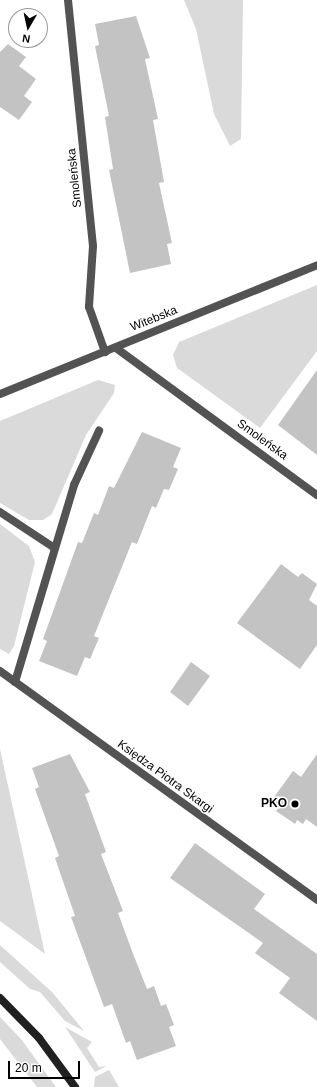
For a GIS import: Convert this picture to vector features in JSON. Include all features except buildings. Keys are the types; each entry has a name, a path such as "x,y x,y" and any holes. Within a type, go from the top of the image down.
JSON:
{"street":[{"name":"Smoleńska","path":"68,0 93,246 89,307 104,352"},
{"name":"Witebska","path":"0,394 317,265"},
{"name":"Smoleńska","path":"116,348 317,495"},
{"path":"15,682 53,547 74,485 99,431"},
{"path":"0,512 53,547"},
{"name":"Księdza Piotra Skargi","path":"0,671 317,900"},
{"path":"0,998 39,1038 74,1087"}],"shaded area":[{"path":"184,0 243,0 241,139 230,146 214,114 196,29"},
{"path":"317,285 317,351 260,428 177,368 173,355 179,342"},
{"path":"98,380 115,385 114,393 86,435 52,514 43,520 29,520 0,503 0,421"},
{"path":"0,524 29,546 35,562 14,646 9,654 0,649"},
{"path":"0,749 45,954 0,921"},
{"path":"0,945 52,992 84,1031 65,1021 40,992 30,989 0,962"},
{"path":"0,1017 21,1039 56,1087 37,1087 0,1039"},
{"path":"65,1027 92,1042 87,1048 99,1067 107,1066 95,1072"},
{"path":"109,1070 119,1087 94,1087 95,1077"}],"place":[{"name":"PKO","path":"295,804"}]}
